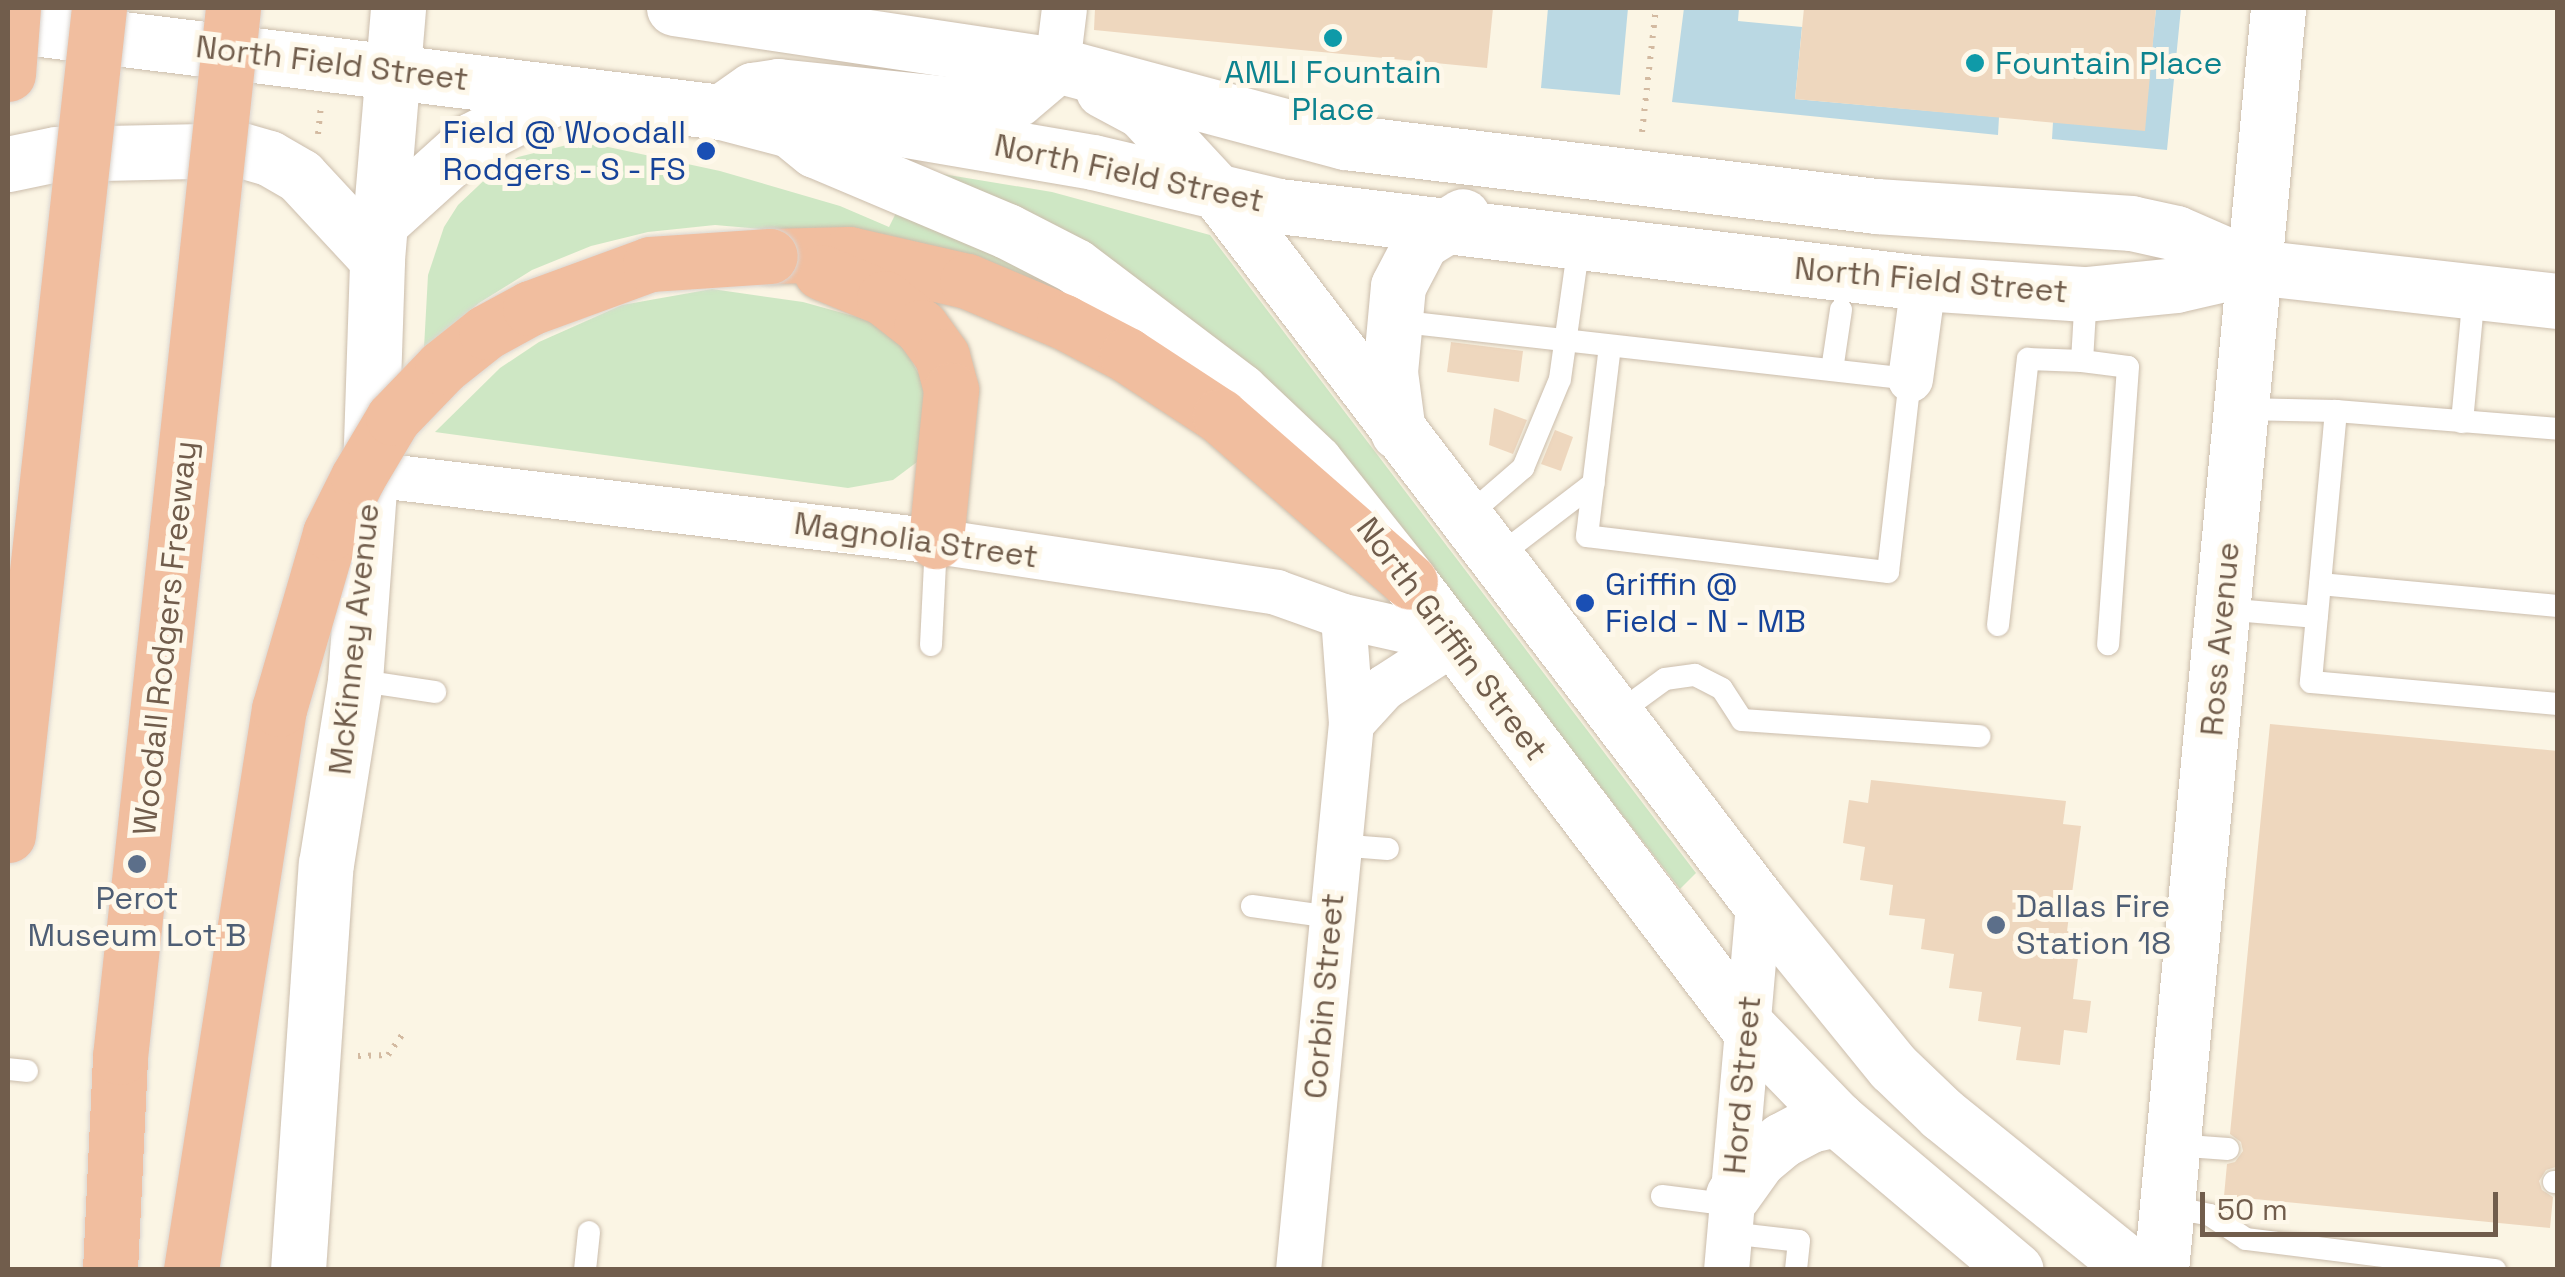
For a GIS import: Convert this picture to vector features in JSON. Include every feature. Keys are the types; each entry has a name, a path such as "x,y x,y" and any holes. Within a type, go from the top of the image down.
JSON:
{"highway":[{"path":"8,74 14,8"},
{"path":"8,835 99,8"},
{"name":"Woodall Rodgers Freeway","path":"110,1270 120,1057 233,8"},
{"path":"192,1270 279,709 330,534 394,418 442,366 486,332 530,308 650,264 849,254 967,281 1064,322 1127,355 1220,416 1410,582"},
{"path":"770,256 844,280 884,298 921,327 942,356 951,390 936,541"}],"main road":[{"name":"McKinney Avenue","path":"298,1270 326,864 355,680 370,474 378,241 398,8"},
{"name":"North Field Street","path":"674,8 1056,65 1345,142 1876,206 2132,223 2176,233 2254,266 2558,302"},
{"name":"Ross Avenue","path":"2161,1270 2278,8"},
{"name":"North Field Street","path":"8,24 721,112 790,130 830,116 1093,162 1279,206 1924,283 2086,294 2176,285 2254,266"},
{"path":"721,112 752,90 778,86 958,105 1002,105 1017,99 1056,65 1142,111 1219,194 1758,901 1893,1067 1942,1114 2135,1270"},
{"path":"8,164 56,154 241,150 269,158 300,176 378,241 472,140 561,94"},
{"name":"North Griffin Street","path":"790,130 815,150 1007,232 1075,266 1189,348 1314,462 1410,582 1746,1025 1837,1119 2016,1270"},
{"path":"1398,432 1390,372 1398,286 1407,262 1421,242 1441,226 1485,212 1594,221 1613,212 1628,197 1636,178"},
{"path":"1730,1226 1758,1160 1782,1140 1810,1126 1837,1119"}],"street":[{"path":"1056,65 1064,8"},
{"path":"1910,379 1924,283"},
{"name":"Magnolia Street","path":"370,474 936,541 1276,592 1343,616 1455,641"},
{"name":"Corbin Street","path":"1298,1270 1351,723 1343,616"},
{"path":"1351,723 1384,687 1455,641"},
{"name":"Hord Street","path":"1730,1226 1758,901"}],"lane":[{"path":"1481,538 1523,468 1560,380 1579,244"},
{"path":"2462,422 2474,292"},
{"path":"2082,361 2086,294"},
{"path":"1832,370 1841,310"},
{"path":"1395,321 1910,379 1888,572 1587,536 1610,346"},
{"path":"1998,626 2028,359 2128,367 2108,644"},
{"path":"2241,410 2336,411 2558,429"},
{"path":"2336,411 2311,682 2558,704"},
{"path":"1481,538 1594,483"},
{"path":"931,645 936,541"},
{"path":"2320,584 2558,606"},
{"path":"2223,609 2316,617"},
{"path":"1617,714 1665,679 1695,674 1722,689 1742,720 1978,736"},
{"path":"355,680 435,692"},
{"path":"1337,844 1388,849"},
{"path":"1252,906 1330,917"},
{"path":"2174,1145 2228,1150"},
{"path":"1662,1196 1730,1226 1799,1241 1796,1270"},
{"path":"2167,1206 2210,1215 2246,1240 2495,1270"},
{"path":"585,1270 589,1232"}],"path":[{"path":"1636,178 1656,8"},
{"path":"350,1048 359,1056 388,1055 404,1032"}],"green space":[{"path":"571,144 599,145 720,171 840,206 889,227 898,209 1043,279 1114,323 861,238 715,225 648,232 591,246 532,270 479,303 424,348 428,275 444,227 458,205 495,170 518,157"},
{"path":"906,168 1052,192 1210,235 1696,873 1680,889 1374,496"},
{"path":"712,289 803,302 893,327 927,389 921,459 893,480 848,488 435,432 500,368 539,342 622,305"}],"water":[{"path":"1548,8 1628,8 1620,95 1541,88"},
{"path":"1684,8 1739,8 1738,21 1802,27 1795,99 1999,117 1998,135 1672,102"},
{"path":"2156,8 2181,8 2167,150 2052,139 2053,122 2144,130"}],"building":[{"name":"AMLI Fountain Place","path":"1095,8 1493,8 1487,68 1094,30"},
{"name":"Fountain Place","path":"1804,8 2156,8 2145,131 1795,99"},
{"path":"1451,342 1523,351 1519,382 1447,372"},
{"path":"1494,408 1527,420 1513,454 1489,445"},
{"path":"1555,430 1573,437 1561,471 1541,464"},
{"path":"2270,724 2558,751 2558,1150 2556,1167 2546,1170 2539,1181 2542,1190 2553,1197 2550,1228 2224,1196 2227,1164 2235,1162 2243,1151 2241,1142 2230,1134"},
{"name":"Dallas Fire Station 18","path":"1871,780 2066,801 2063,824 2081,826 2067,931 2081,933 2073,999 2091,1001 2087,1033 2064,1030 2060,1065 2016,1060 2021,1027 1978,1021 1982,992 1949,988 1954,954 1921,949 1925,919 1889,915 1893,885 1860,880 1865,847 1843,843 1849,800 1868,803"}],"place":[{"name":"AMLI Fountain Place","path":"1333,38"},
{"name":"Fountain Place","path":"1975,63"},
{"name":"Field @ Woodall Rodgers - S - FS","path":"706,151"},
{"name":"Griffin @ Field - N - MB","path":"1585,603"},
{"name":"Perot Museum Lot B","path":"137,864"},
{"name":"Dallas Fire Station 18","path":"1996,925"}]}
